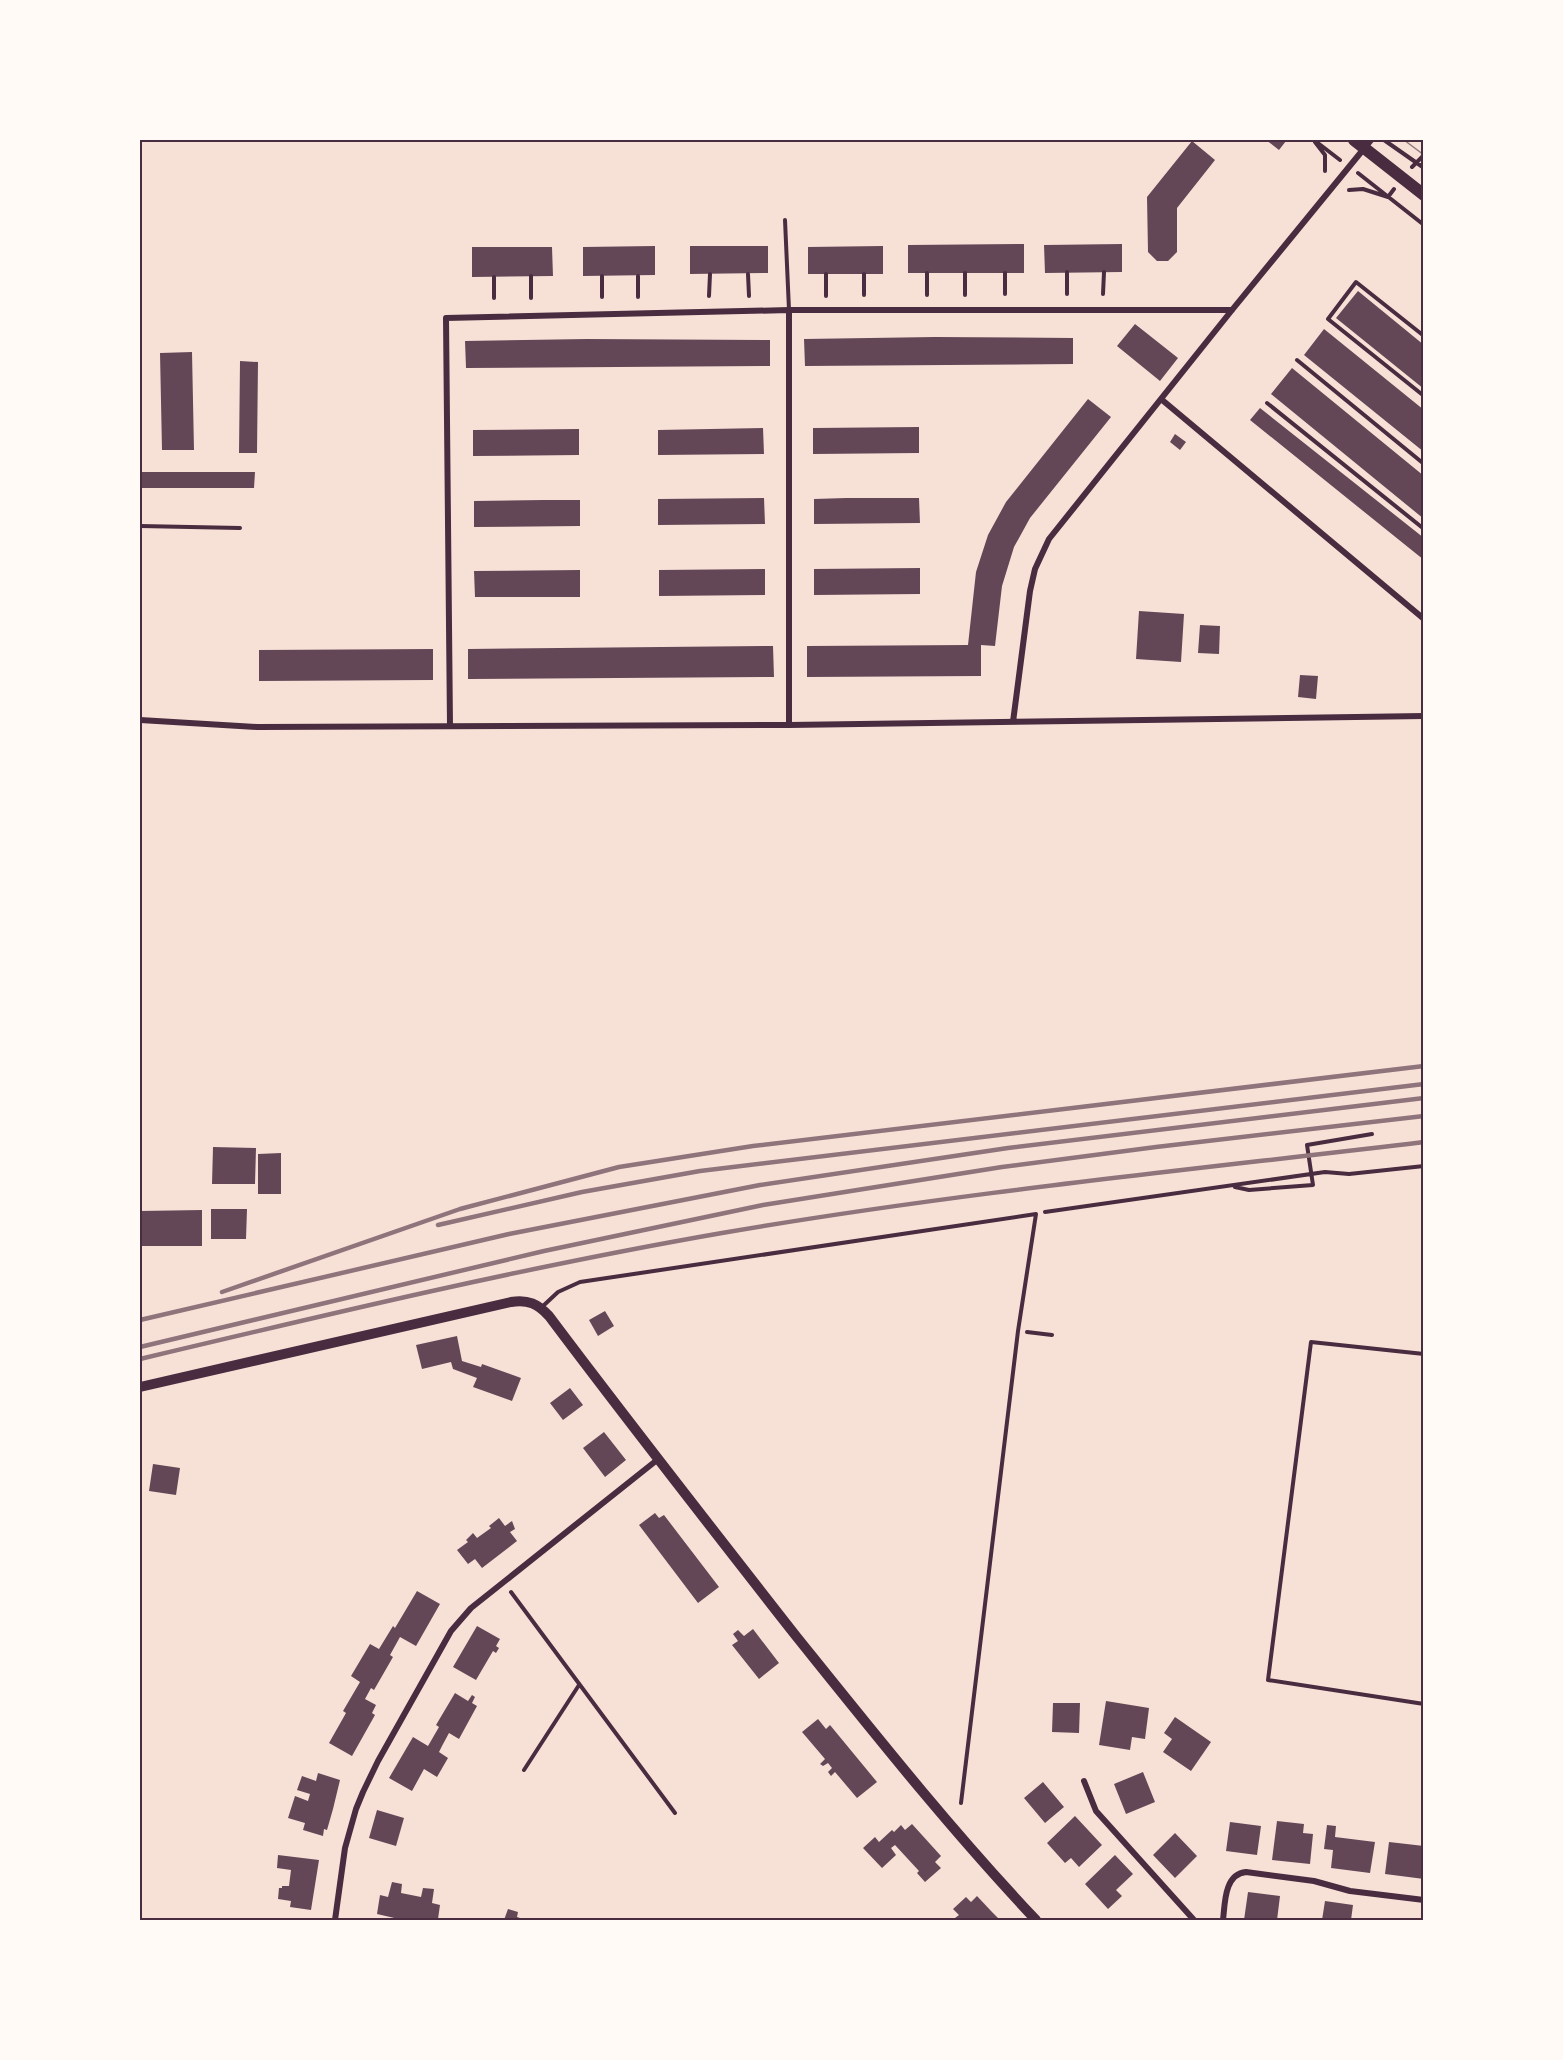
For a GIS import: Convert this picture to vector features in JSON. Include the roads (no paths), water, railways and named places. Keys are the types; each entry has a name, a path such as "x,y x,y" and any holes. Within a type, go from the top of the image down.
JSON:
{"main road":[{"path":"1354,140 1368,144 1424,195"}],"street":[{"path":"1013,722 1030,591 1039,559 1049,539 1368,144"},
{"path":"450,726 446,318 789,310 1232,310"},
{"path":"789,310 789,725"},
{"path":"1161,399 1424,619"},
{"path":"140,720 257,727 789,725 1424,716"},
{"path":"140,1387 511,1302 531,1302 549,1316 657,1460 869,1729 944,1818 1036,1920"},
{"path":"335,1920 341,1868 356,1809 378,1761 457,1622 504,1581 657,1460"},
{"path":"1084,1781 1096,1811 1194,1920"},
{"path":"1222,1920 1231,1880 1238,1874 1246,1872 1314,1881 1350,1891 1424,1900"}],"lane":[{"path":"785,220 789,310"},
{"path":"1424,336 1356,282 1328,319 1424,396"},
{"path":"1297,360 1424,464"},
{"path":"1267,403 1424,529"},
{"path":"140,526 240,528"},
{"path":"541,1308 558,1292 580,1282 1036,1214 1018,1331 961,1803"}],"tram line":[{"path":"1404,140 1424,155"}],"railway":[{"path":"222,1292 460,1209 619,1167 753,1146 1424,1066"},
{"path":"438,1225 582,1192 700,1171 1424,1084"},
{"path":"140,1320 509,1234 760,1185 1008,1148 1424,1098"},
{"path":"140,1347 544,1251 763,1205 1002,1167 1424,1116"},
{"path":"140,1359 503,1276 722,1233 984,1194 1424,1142"}]}
